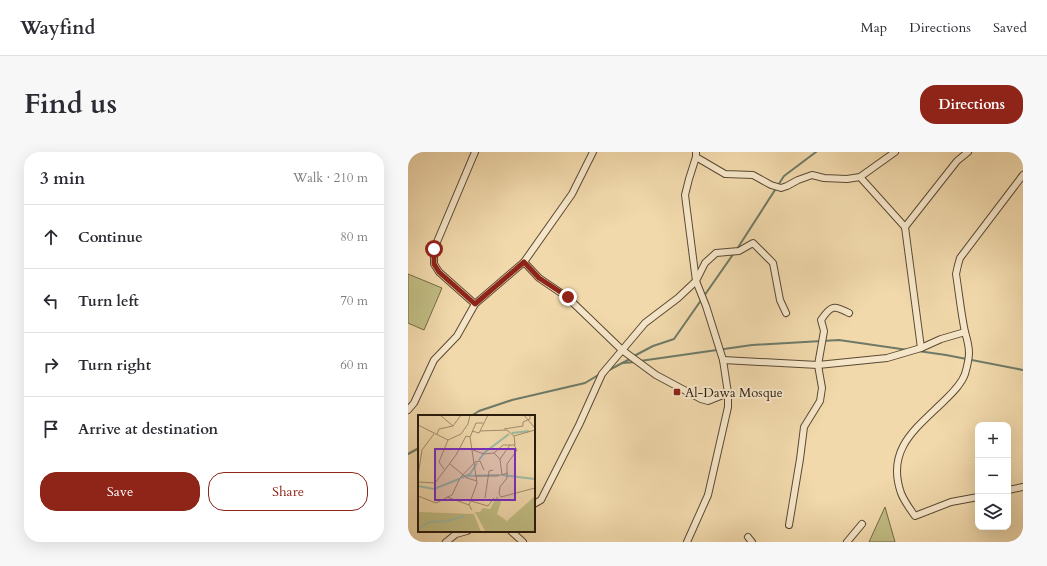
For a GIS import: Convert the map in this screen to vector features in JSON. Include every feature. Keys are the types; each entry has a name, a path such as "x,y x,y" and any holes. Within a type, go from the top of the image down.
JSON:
{"street":[{"path":"475,152 434,249 434,264 439,272 475,304"},
{"path":"408,410 414,403 434,360 457,336 475,304 524,262 572,194 593,152"},
{"path":"687,542 708,495 728,407 728,393 723,360 706,306 696,281 685,195 696,155 725,174 753,175 771,185 781,188 812,175 824,178 847,179 860,177 895,152"},
{"path":"905,227 957,162 968,152"},
{"path":"975,498 951,502 915,516 902,494 898,480 899,458 905,441 914,429 953,393 964,375 969,354 969,345 965,332 956,274 960,258 1023,175"},
{"path":"860,177 905,227 921,348"},
{"path":"535,503 541,500 579,426 602,374 645,323 678,298 696,281 705,263 716,252 739,251 753,243 773,263 780,300 786,314"},
{"path":"524,262 539,278 568,297 622,350 656,375 700,399 708,401 728,393"},
{"path":"789,525 804,427 820,401 822,388 818,365 824,331 821,320 828,309 834,307 850,313"},
{"path":"723,360 818,365 887,358 921,348 941,339 965,332"},
{"path":"1011,489 1023,487"},
{"path":"847,542 862,524"},
{"path":"446,542 456,534 463,532"},
{"path":"512,532 524,542"},
{"path":"748,537 752,542"}],"shaded area":[{"path":"408,274 442,288 424,330 408,323"},
{"path":"885,507 895,542 869,542"}],"waterway":[{"path":"737,249 784,176 816,152"},
{"path":"634,356 653,346 674,339 734,253"},
{"path":"640,361 752,345 839,340 908,350"},
{"path":"918,351 1023,370"},
{"path":"609,370 630,359"},
{"path":"622,363 636,362"},
{"path":"473,415 479,411 512,400 585,383 600,374"},
{"path":"408,454 418,449"}],"place":[{"name":"Al-Dawa Mosque","path":"677,392"}],"route":[{"path":"434,249 434,264 439,272 475,304 524,262 539,278 568,297"}]}
